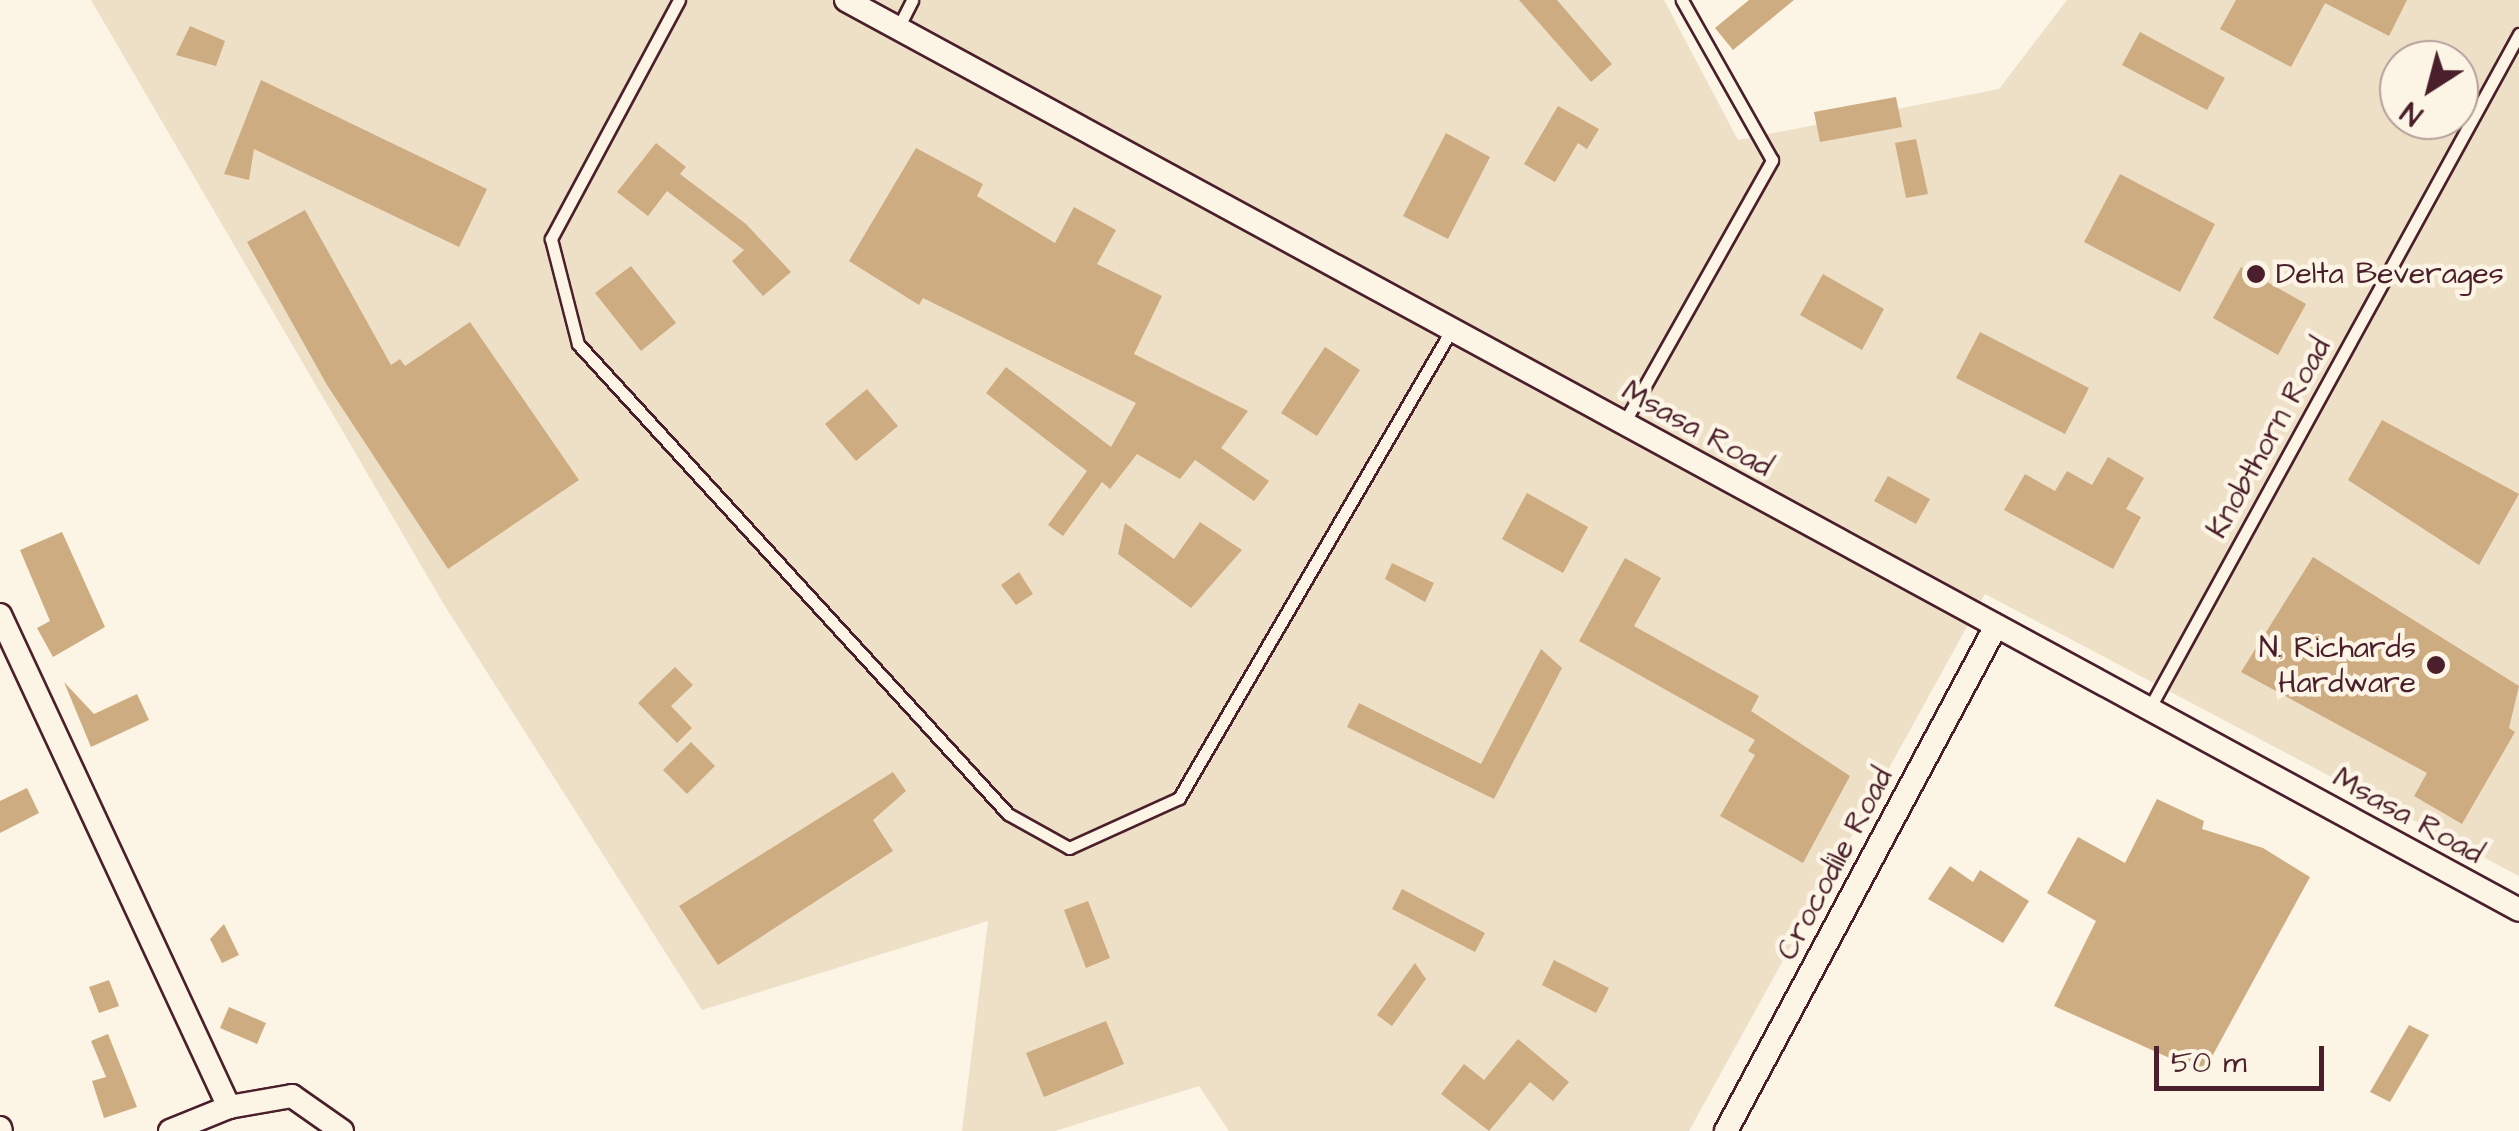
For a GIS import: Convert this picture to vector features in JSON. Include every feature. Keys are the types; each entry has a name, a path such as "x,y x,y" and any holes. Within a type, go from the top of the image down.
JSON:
{"street":[{"name":"Msasa Road","path":"846,0 2519,910"},
{"path":"0,615 229,1106"},
{"name":"Crocodile Road","path":"1726,1131 1996,626"},
{"path":"170,1131 229,1106 292,1096 342,1131"}],"lane":[{"path":"678,0 550,239 578,344 1008,814 1069,848 1179,798 1452,330"},
{"path":"898,28 912,0"},
{"path":"1624,423 1772,160 1682,0"},
{"name":"Knobthorn Road","path":"2150,709 2519,34"}],"shaded area":[{"path":"91,0 1664,0 1738,140 1999,89 2067,0 2519,0 2519,876 1985,594 1689,1131 1229,1131 1199,1086 1055,1131 962,1131 988,921 702,1010 443,603"}],"building":[{"path":"1519,0 1557,0 1612,64 1591,82"},
{"path":"1749,0 1794,0 1733,50 1715,28"},
{"path":"2236,0 2407,0 2389,36 2325,3 2291,67 2220,29"},
{"path":"190,26 225,41 216,66 176,55"},
{"path":"2140,32 2225,78 2207,110 2122,65"},
{"path":"261,80 487,189 459,247 254,149 249,180 224,174"},
{"path":"1896,97 1902,127 1820,142 1814,112"},
{"path":"1558,106 1599,129 1587,149 1578,143 1555,182 1524,164"},
{"path":"1446,133 1490,157 1448,239 1403,216"},
{"path":"1916,139 1928,194 1906,198 1895,143"},
{"path":"656,143 686,167 680,174 746,224 791,272 763,296 732,261 744,250 667,191 648,216 617,192"},
{"path":"916,148 983,184 977,196 1055,243 1074,207 1116,230 1097,264 1162,296 1134,354 1248,411 1221,448 1269,481 1254,501 1195,460 1180,479 1137,454 1110,489 1102,482 1063,536 1048,525 1087,471 986,393 1006,367 1111,447 1136,403 923,298 919,305 849,261"},
{"path":"2120,174 2215,224 2180,292 2084,242"},
{"path":"305,210 391,365 400,359 405,366 470,322 579,480 448,569 327,385 247,242"},
{"path":"631,266 676,323 641,351 595,293"},
{"path":"2241,267 2306,304 2278,355 2213,318"},
{"path":"1823,274 1884,309 1862,350 1800,315"},
{"path":"1980,332 2089,388 2065,434 1956,378"},
{"path":"1325,347 1360,370 1317,436 1281,413"},
{"path":"867,389 898,426 856,461 825,424"},
{"path":"2382,420 2519,494 2479,565 2348,480"},
{"path":"2108,457 2144,478 2126,509 2141,517 2113,569 2004,510 2025,474 2055,491 2067,471 2092,485"},
{"path":"1888,476 1930,499 1916,524 1874,501"},
{"path":"1527,493 1588,527 1563,573 1502,539"},
{"path":"1200,522 1242,550 1191,608 1118,554 1125,523 1174,559"},
{"path":"62,532 105,627 53,657 37,628 50,621 20,550"},
{"path":"2313,557 2519,686 2509,728 2515,732 2462,824 2414,796 2427,773 2241,672"},
{"path":"1625,558 1661,578 1634,626 1759,696 1751,711 1850,776 1803,863 1720,816 1755,755 1748,751 1755,740 1579,641"},
{"path":"1392,563 1434,583 1425,602 1385,579"},
{"path":"1019,572 1033,594 1016,605 1001,585"},
{"path":"1541,649 1562,668 1494,799 1347,727 1359,703 1481,764"},
{"path":"675,667 693,685 671,706 692,728 677,743 638,703"},
{"path":"64,682 94,714 137,694 149,720 91,747"},
{"path":"691,742 715,766 687,794 663,770"},
{"path":"893,772 906,791 873,820 893,851 718,965 679,906"},
{"path":"27,788 39,813 0,833 0,801"},
{"path":"2157,799 2204,821 2202,829 2263,848 2310,877 2203,1073 2054,1006 2096,921 2047,893 2078,837 2125,863"},
{"path":"1950,866 1973,882 1980,870 2029,901 2003,943 1928,899"},
{"path":"1402,889 1485,933 1475,952 1392,909"},
{"path":"1088,901 1110,958 1086,968 1064,910"},
{"path":"224,924 239,955 222,963 210,939"},
{"path":"1554,960 1609,988 1596,1013 1542,985"},
{"path":"1415,963 1426,979 1392,1026 1377,1015"},
{"path":"109,980 119,1006 99,1013 89,987"},
{"path":"229,1007 266,1023 257,1044 220,1028"},
{"path":"1106,1021 1124,1064 1044,1097 1026,1053"},
{"path":"2409,1025 2429,1035 2390,1102 2370,1092"},
{"path":"108,1034 137,1107 104,1118 92,1081 106,1077 91,1041"},
{"path":"1518,1039 1569,1082 1553,1101 1530,1082 1489,1131 1441,1094 1464,1064 1484,1080"}],"place":[{"name":"Delta Beverages","path":"2256,274"},
{"name":"N. Richards Hardware","path":"2436,665"}]}
